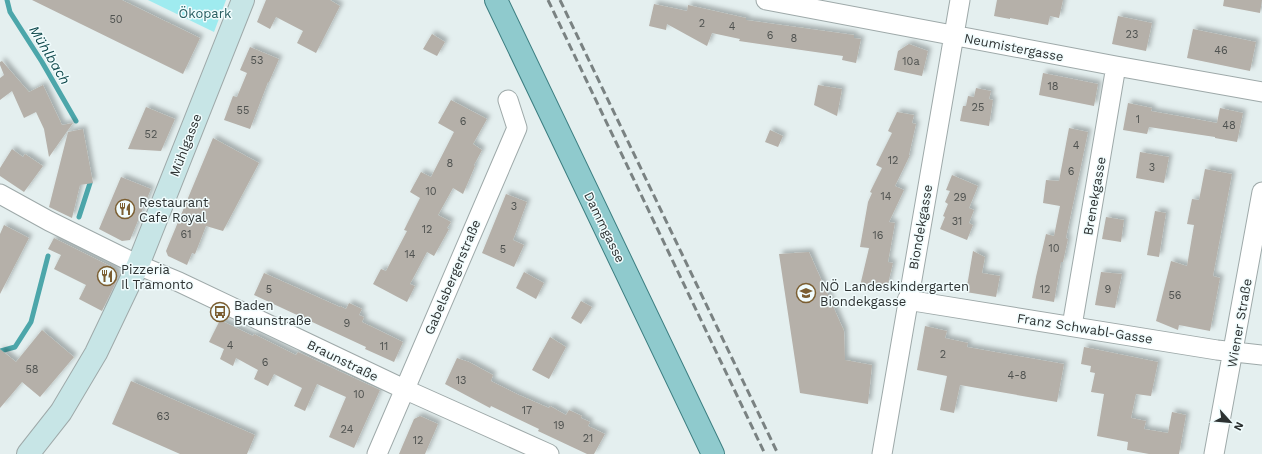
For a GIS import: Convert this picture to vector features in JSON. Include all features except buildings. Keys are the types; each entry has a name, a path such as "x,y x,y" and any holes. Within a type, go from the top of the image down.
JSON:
{"main road":[{"name":"Dammgasse","path":"496,0 713,454"}],"street":[{"name":"Mühlgasse","path":"28,454 61,412 76,388 96,353 138,265 243,0"},
{"name":"Neumistergasse","path":"766,0 1262,92"},
{"name":"Biondekgasse","path":"882,454 907,300 960,0"},
{"name":"Brenekgasse","path":"1072,326 1116,66"},
{"name":"Gabelsbergerstraße","path":"377,454 517,128 508,100"},
{"name":"Wiener Straße","path":"1214,454 1234,352 1262,192"},
{"name":"Braunstraße","path":"0,194 49,221 138,265 186,285 404,389 550,454"},
{"name":"Franz Schwabl-Gasse","path":"907,300 1234,352 1262,355"}],"green space":[{"name":"Ökopark","path":"148,0 226,0 214,32"}],"waterway":[{"name":"Mühlbach","path":"7,0 10,12 42,62 76,121"},
{"name":"Mühlbach","path":"79,217 90,183"},
{"name":"Mühlbach","path":"0,351 15,347 31,322 48,256"}],"railway":[{"path":"548,0 765,454"},
{"path":"560,0 778,454"}],"place":[{"name":"Restaurant Cafe Royal","path":"125,209"},
{"name":"Pizzeria Il Tramonto","path":"107,276"},
{"name":"NÖ Landeskindergarten Biondekgasse","path":"806,293"},
{"name":"Baden Braunstraße","path":"220,312"}]}
